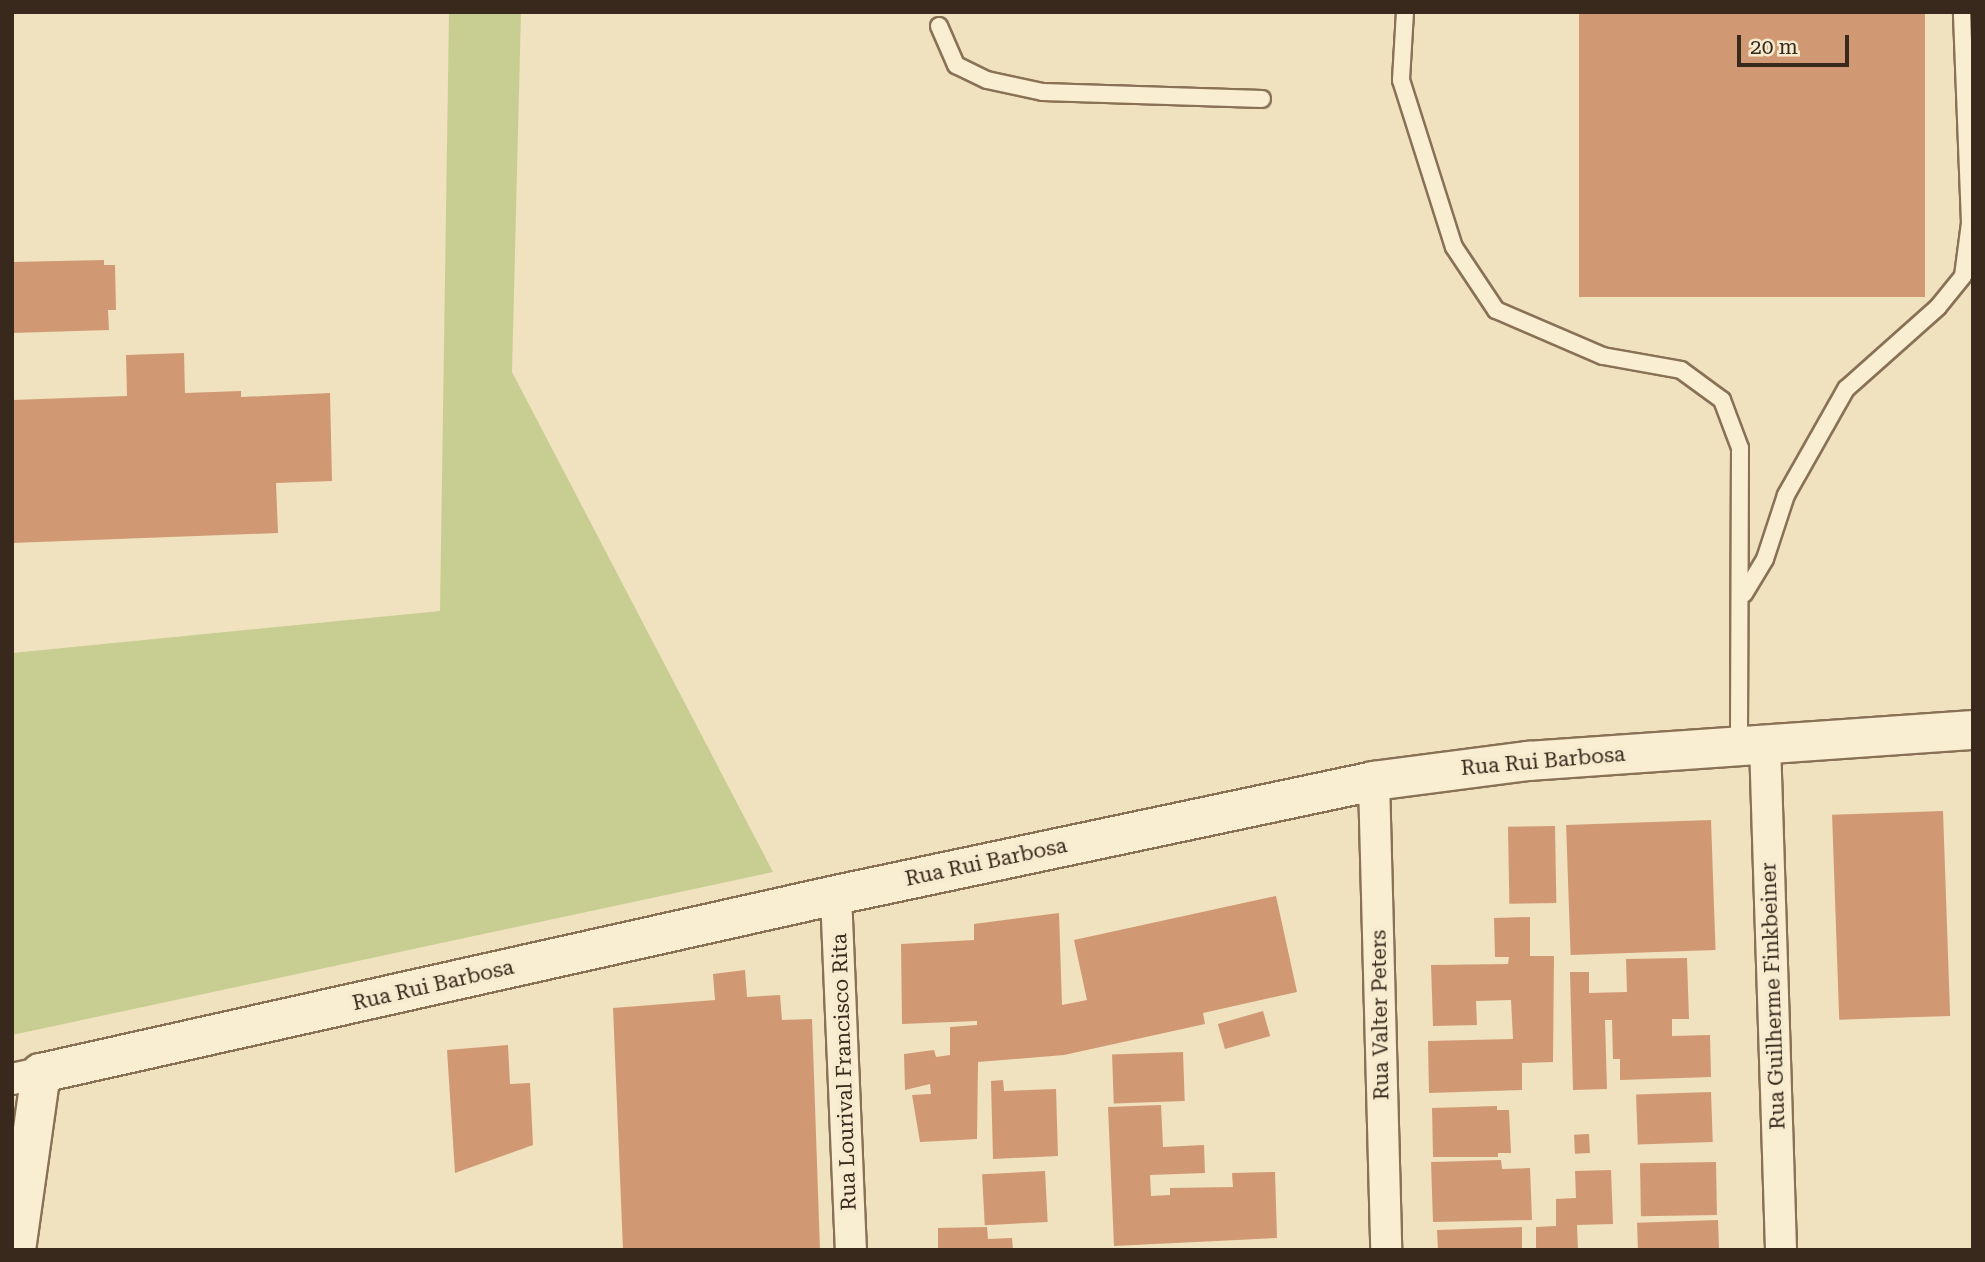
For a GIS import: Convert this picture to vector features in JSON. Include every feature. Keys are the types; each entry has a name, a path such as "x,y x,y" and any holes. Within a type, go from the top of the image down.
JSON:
{"street":[{"name":"Rua Rui Barbosa","path":"27,1076 836,895 1374,781 1491,765 1973,730"},
{"name":"Rua Guilherme Finkbeiner","path":"1752,744 1781,1250"},
{"name":"Rua Valter Peters","path":"1374,781 1386,1250"},
{"name":"Rua Lourival Francisco Rita","path":"836,895 851,1250"},
{"path":"16,1250 27,1076"}],"lane":[{"path":"1405,12 1401,80 1454,247 1496,310 1603,356 1681,370 1722,400 1740,448 1743,596 1752,744"},
{"path":"1743,596 1765,559 1786,495 1846,389 1938,307 1963,276 1970,223 1962,12"},
{"path":"939,26 956,65 1009,85 1043,92 1151,99 1262,99"}],"green space":[{"path":"449,12 521,12 512,372 773,872 12,1035 12,653 440,611"}],"building":[{"path":"1579,12 1925,12 1925,297 1579,297"},
{"path":"104,260 104,265 115,265 116,310 108,310 109,330 12,333 12,262"},
{"path":"184,353 185,393 241,391 241,397 330,393 332,481 276,483 278,533 12,543 12,400 127,396 126,355"},
{"path":"1943,811 1950,1016 1839,1020 1832,815"},
{"path":"1711,820 1716,950 1571,955 1566,825"},
{"path":"1555,826 1556,903 1509,904 1508,827"},
{"path":"1276,896 1297,992 1203,1013 1205,1024 1064,1055 978,1062 977,1139 920,1142 912,1095 931,1094 930,1084 905,1090 904,1054 934,1050 936,1057 950,1055 950,1027 977,1025 977,1021 902,1024 901,944 974,940 974,924 1059,913 1062,1005 1087,1000 1074,940"},
{"path":"1530,917 1530,956 1554,956 1553,1062 1522,1063 1522,1090 1429,1093 1428,1041 1513,1039 1511,1000 1476,1001 1477,1025 1433,1026 1431,965 1508,964 1509,957 1495,957 1494,918"},
{"path":"1687,958 1689,1019 1672,1019 1672,1036 1710,1035 1711,1077 1620,1080 1620,1059 1613,1059 1612,1020 1605,1020 1607,1089 1573,1090 1570,972 1589,972 1589,993 1627,992 1626,959"},
{"path":"745,970 747,997 780,995 782,1020 812,1019 820,1250 623,1250 613,1008 715,1000 713,974"},
{"path":"1263,1011 1270,1036 1225,1049 1218,1024"},
{"path":"508,1045 510,1084 530,1083 533,1145 455,1173 447,1050"},
{"path":"1183,1052 1185,1101 1114,1103 1112,1054"},
{"path":"1003,1080 1004,1091 1056,1089 1058,1156 993,1159 991,1081"},
{"path":"1711,1092 1713,1142 1638,1145 1636,1095"},
{"path":"1161,1105 1163,1147 1204,1145 1205,1173 1150,1175 1151,1196 1170,1195 1170,1188 1233,1187 1232,1173 1275,1172 1277,1238 1114,1246 1108,1107"},
{"path":"1497,1106 1497,1110 1509,1110 1511,1153 1498,1153 1498,1157 1433,1157 1432,1108"},
{"path":"1589,1134 1590,1153 1575,1154 1574,1135"},
{"path":"1501,1160 1502,1169 1530,1168 1532,1220 1433,1222 1431,1162"},
{"path":"1716,1162 1717,1215 1641,1216 1640,1163"},
{"path":"1611,1170 1613,1224 1577,1225 1578,1250 1536,1249 1536,1227 1556,1226 1556,1199 1576,1198 1575,1171"},
{"path":"1045,1171 1048,1222 985,1225 982,1174"},
{"path":"1718,1220 1719,1250 1638,1250 1637,1223"},
{"path":"987,1227 988,1239 1012,1238 1013,1250 938,1250 938,1228"},
{"path":"1522,1227 1522,1250 1438,1250 1437,1230"}]}
